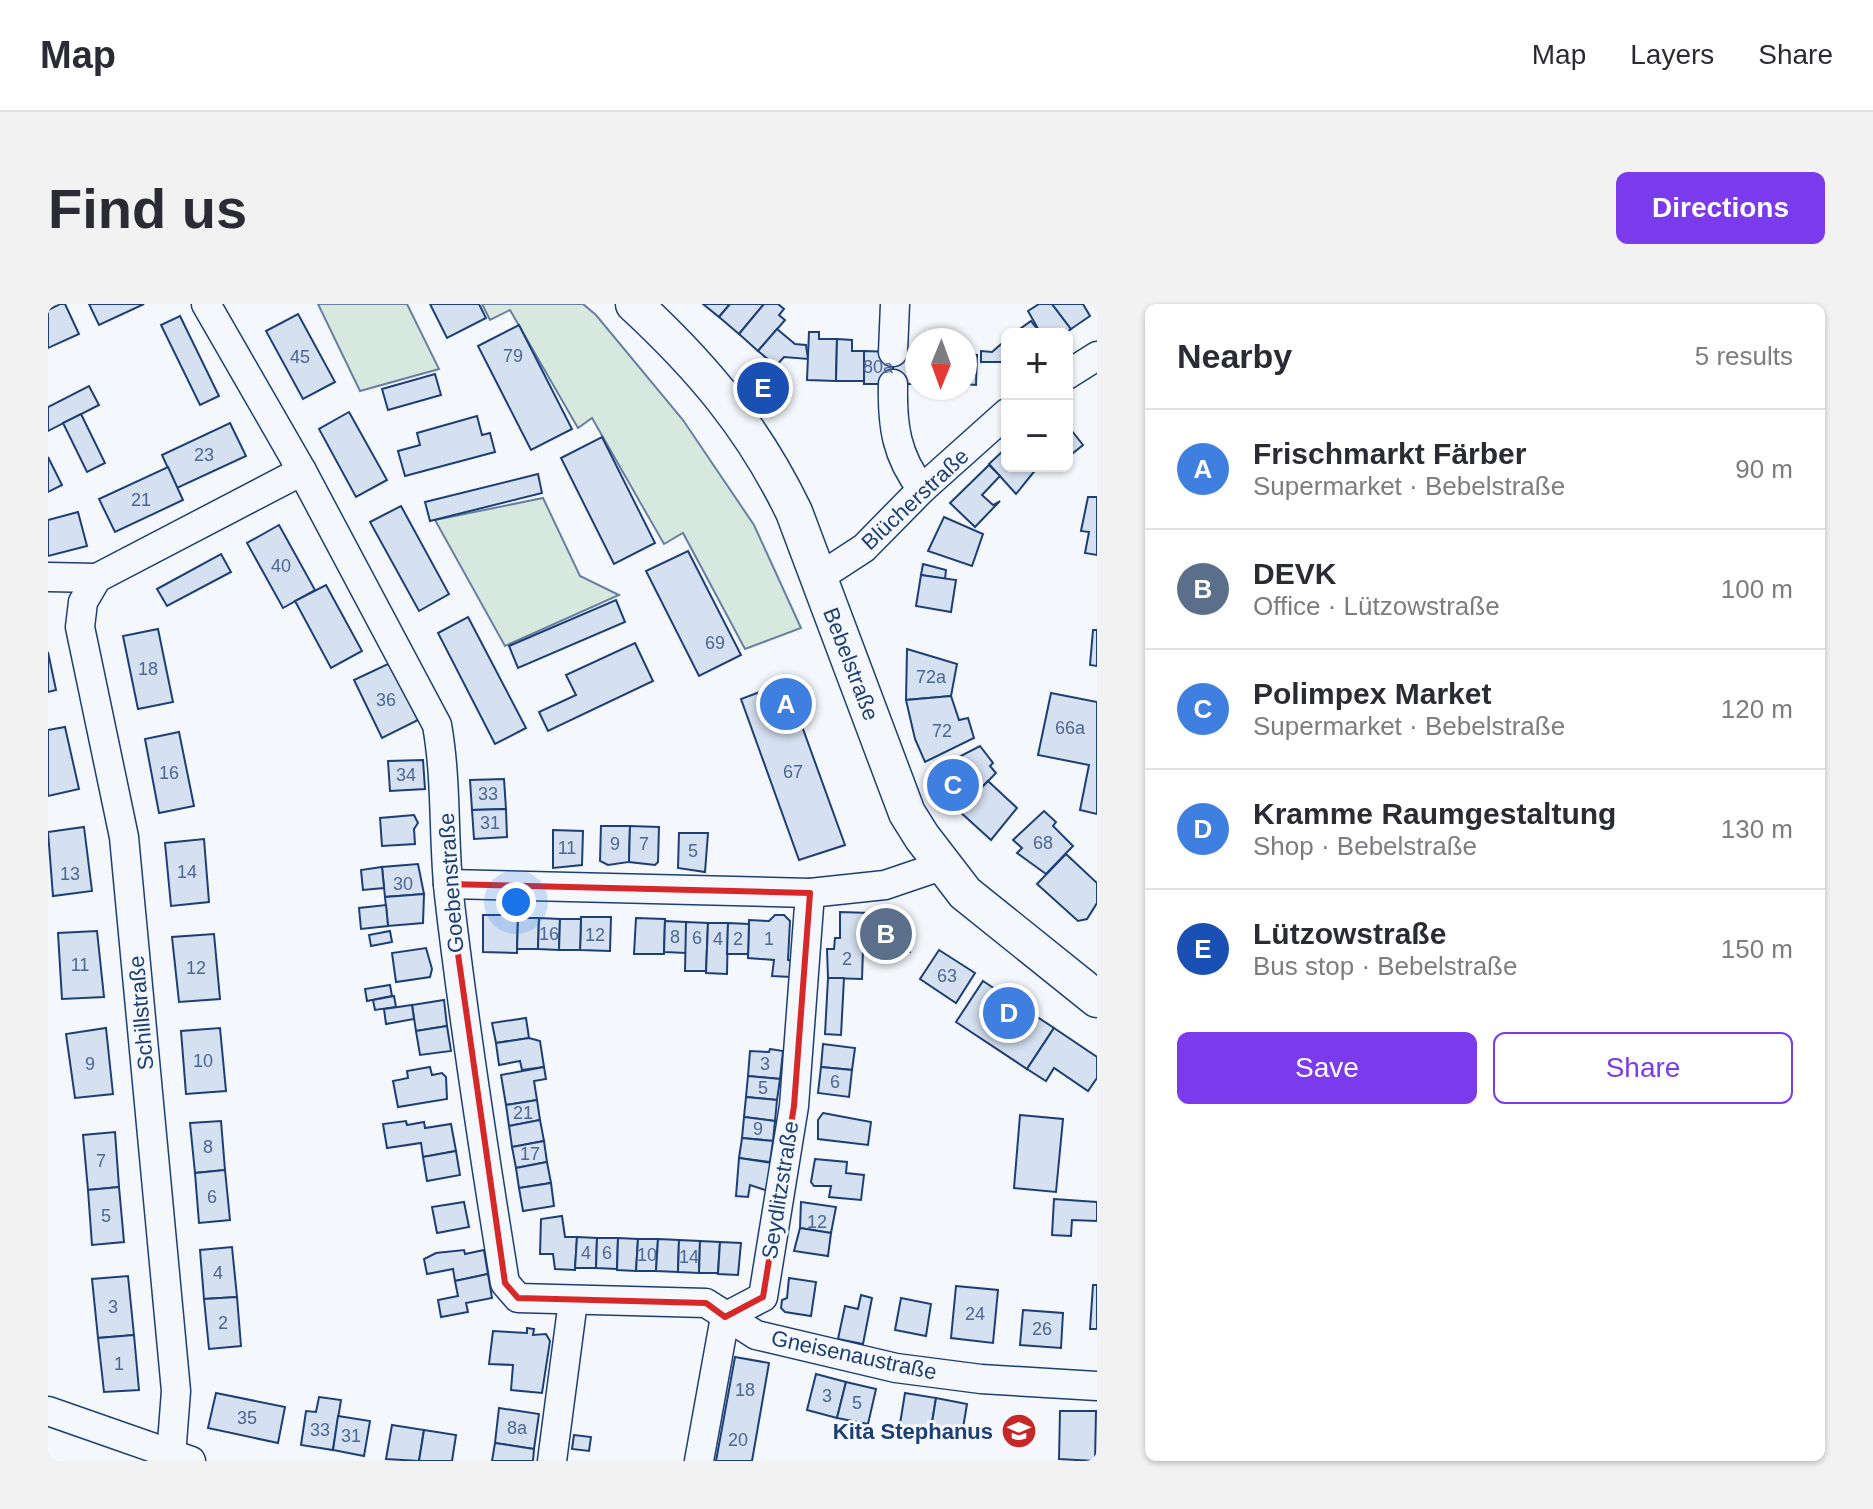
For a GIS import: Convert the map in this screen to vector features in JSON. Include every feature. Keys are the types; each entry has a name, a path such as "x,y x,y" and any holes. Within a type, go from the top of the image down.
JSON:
{"main road":[{"name":"Bebelstraße","path":"634,304 736,410 773,467 794,512 907,813 941,866 965,893 1097,999"}],"street":[{"name":"Goebenstraße","path":"206,304 302,471 437,725 442,756 448,884 465,1034 505,1283 518,1298 573,1301"},
{"path":"893,352 895,304"},
{"path":"1073,371 1097,356"},
{"path":"893,384 894,438 906,469 922,489"},
{"name":"Blücherstraße","path":"818,578 864,548 922,489 1001,418"},
{"path":"48,577 97,578 302,471"},
{"name":"Schillstraße","path":"97,578 83,602 80,627 124,837 181,1458"},
{"path":"448,884 810,893 885,885 941,866"},
{"name":"Seydlitzstraße","path":"725,1317 763,1297 794,1106 810,893"},
{"path":"552,1461 573,1301"},
{"name":"Gneisenaustraße","path":"573,1301 706,1303 756,1335 896,1368 981,1379 1097,1386"},
{"path":"699,1461 725,1317"},
{"path":"48,1411 181,1458"}],"highlighted area":[{"path":"448,884 810,893 794,1106 763,1297 725,1317 706,1303 518,1298 505,1283"}],"shaded area":[{"path":"318,304 407,304 439,369 360,391"},
{"path":"482,304 583,304 596,315 683,420 754,525 801,628 745,649 683,533 664,544 592,418 578,428 510,310 490,320"},
{"path":"543,498 580,576 619,595 505,646 435,520"}],"building":[{"path":"65,304 79,334 48,348 48,310"},
{"path":"89,304 144,304 99,325"},
{"path":"430,304 479,304 486,318 447,338"},
{"path":"703,304 730,304 719,317"},
{"path":"730,304 764,304 739,334 719,317"},
{"path":"764,304 778,304 784,309 779,315 785,320 758,351 739,334"},
{"path":"1039,304 1052,304 1070,328 1038,328 1028,311"},
{"path":"1052,304 1083,304 1090,316 1070,328"},
{"path":"298,314 335,382 303,399 266,331"},
{"path":"180,316 219,396 200,405 161,325"},
{"path":"1031,321 1036,328 1021,328"},
{"path":"519,325 572,429 531,450 478,346"},
{"path":"777,329 795,344 806,345 808,359 784,357 776,366 758,351"},
{"path":"809,332 819,332 819,339 837,339 836,381 807,380"},
{"path":"837,339 852,340 852,351 864,351 864,381 836,381"},
{"path":"1001,344 1001,362 981,362 981,351 992,352"},
{"path":"864,351 893,352 893,384 864,384"},
{"path":"893,352 905,352 905,384 893,384"},
{"path":"435,374 441,395 388,410 382,389"},
{"path":"89,386 99,405 48,431 48,407"},
{"path":"349,412 387,480 356,497 319,429"},
{"path":"81,414 105,463 87,472 63,423"},
{"path":"477,416 482,435 490,433 495,452 405,476 398,451 420,445 417,433"},
{"path":"230,423 246,456 177,488 162,455"},
{"path":"1073,432 1083,445 1073,453"},
{"path":"602,437 655,543 614,564 561,458"},
{"path":"1001,453 1001,472 1034,472 1016,494 989,464"},
{"path":"48,457 62,485 48,492"},
{"path":"989,465 1000,476 982,495 993,505 1000,501 975,527 950,503"},
{"path":"168,467 183,500 115,532 99,499"},
{"path":"538,474 542,493 430,521 425,502"},
{"path":"1088,497 1097,497 1097,555 1085,553 1089,532 1081,531"},
{"path":"401,506 449,594 419,611 370,522"},
{"path":"78,512 87,546 48,556 48,520"},
{"path":"944,517 983,534 972,566 928,551"},
{"path":"279,525 315,590 283,608 247,543"},
{"path":"688,551 741,655 699,676 646,571"},
{"path":"221,554 231,572 167,606 157,589"},
{"path":"923,564 946,570 945,579 921,575"},
{"path":"921,575 956,580 951,612 916,606"},
{"path":"326,585 362,651 331,668 295,601"},
{"path":"616,600 625,622 518,668 509,646"},
{"path":"468,617 526,728 495,744 438,633"},
{"path":"158,629 173,702 138,709 123,636"},
{"path":"1093,630 1097,630 1097,666 1090,665"},
{"path":"635,643 653,681 548,731 539,712 576,695 566,675"},
{"path":"907,649 957,664 951,696 906,700"},
{"path":"48,652 56,690 48,692"},
{"path":"390,663 418,720 382,738 354,680"},
{"path":"786,682 845,845 799,860 741,699"},
{"path":"1051,693 1097,702 1097,814 1080,810 1089,765 1038,755"},
{"path":"951,696 959,720 968,718 974,738 925,762 915,739 906,700"},
{"path":"65,727 79,789 48,796 48,730"},
{"path":"179,732 194,806 159,813 145,739"},
{"path":"980,746 993,763 990,766 996,773 959,811 930,772"},
{"path":"423,760 425,789 390,791 388,761"},
{"path":"504,779 506,809 472,810 470,780"},
{"path":"988,781 1017,808 991,840 959,811"},
{"path":"506,809 507,837 474,839 472,810"},
{"path":"1044,811 1056,822 1053,826 1073,846 1046,874 1017,853 1022,848 1013,840"},
{"path":"414,815 418,823 414,829 415,844 382,846 380,818"},
{"path":"601,826 630,826 629,862 608,865 600,861"},
{"path":"630,826 659,827 658,862 655,865 629,862"},
{"path":"84,827 92,891 53,896 48,832"},
{"path":"553,830 583,831 582,865 553,868"},
{"path":"679,833 708,833 705,872 678,868"},
{"path":"204,839 209,902 171,906 165,843"},
{"path":"1066,854 1097,883 1097,903 1087,919 1078,921 1037,884"},
{"path":"418,864 424,894 385,897 382,867"},
{"path":"382,867 384,888 363,890 361,870"},
{"path":"424,894 423,923 388,926 385,897"},
{"path":"386,905 388,926 361,929 359,908"},
{"path":"840,912 899,914 899,924 908,924 910,952 863,950 862,979 828,978 827,949 834,949 835,938 840,938"},
{"path":"483,915 518,915 517,953 483,952"},
{"path":"775,915 784,915 790,921 788,960 792,961 791,977 772,976 774,960 748,958 749,920 769,921"},
{"path":"581,917 611,917 610,951 580,950"},
{"path":"518,918 539,918 538,949 517,949"},
{"path":"539,918 560,919 559,950 538,949"},
{"path":"636,918 665,919 664,954 634,954"},
{"path":"560,919 581,919 580,950 559,950"},
{"path":"665,921 686,922 686,953 664,952"},
{"path":"686,922 708,923 706,971 685,971"},
{"path":"708,923 728,923 727,974 706,973"},
{"path":"728,923 749,924 748,954 727,954"},
{"path":"97,931 104,997 62,999 58,933"},
{"path":"390,931 392,942 371,946 369,935"},
{"path":"214,934 220,999 179,1002 172,937"},
{"path":"426,948 432,969 430,977 396,982 392,953"},
{"path":"939,950 975,973 956,1003 920,979"},
{"path":"828,978 844,978 841,1035 825,1034"},
{"path":"983,981 1054,1028 1027,1069 956,1022"},
{"path":"390,985 392,996 367,1001 365,989"},
{"path":"394,996 396,1007 375,1010 373,1000"},
{"path":"444,1000 447,1026 416,1031 412,1005"},
{"path":"412,1005 414,1019 386,1024 384,1009"},
{"path":"526,1018 529,1038 496,1043 492,1023"},
{"path":"447,1026 451,1051 420,1055 416,1031"},
{"path":"106,1028 113,1094 75,1098 66,1034"},
{"path":"220,1028 226,1091 186,1094 181,1031"},
{"path":"1054,1028 1097,1057 1097,1078 1088,1091 1054,1068 1046,1081 1027,1069"},
{"path":"529,1038 540,1041 544,1067 522,1070 520,1061 499,1065 496,1043"},
{"path":"823,1044 855,1048 852,1070 821,1067"},
{"path":"770,1049 783,1051 780,1079 748,1076 750,1051 769,1052"},
{"path":"430,1067 432,1075 442,1073 446,1077 447,1099 398,1107 393,1081 408,1078 407,1071"},
{"path":"544,1067 546,1079 534,1081 537,1100 506,1105 501,1075"},
{"path":"821,1067 852,1070 849,1097 818,1093"},
{"path":"748,1076 780,1079 777,1100 746,1097"},
{"path":"746,1097 777,1100 775,1121 744,1117"},
{"path":"537,1100 540,1120 509,1126 506,1105"},
{"path":"823,1113 871,1122 868,1145 818,1139 818,1120"},
{"path":"1020,1115 1063,1119 1056,1192 1014,1188"},
{"path":"744,1117 775,1121 773,1141 742,1138"},
{"path":"540,1120 544,1141 512,1147 509,1126"},
{"path":"221,1121 225,1170 195,1173 190,1123"},
{"path":"406,1121 407,1125 424,1122 425,1128 451,1124 456,1151 423,1157 421,1143 387,1148 383,1124"},
{"path":"115,1132 119,1187 88,1190 83,1135"},
{"path":"742,1138 773,1141 770,1162 739,1158"},
{"path":"544,1141 547,1162 516,1168 512,1147"},
{"path":"456,1151 460,1175 427,1181 423,1157"},
{"path":"739,1158 772,1163 768,1191 750,1185 748,1197 736,1196"},
{"path":"815,1159 847,1162 846,1173 864,1175 861,1200 829,1197 831,1186 814,1186 811,1182"},
{"path":"547,1162 551,1183 519,1188 516,1168"},
{"path":"225,1170 230,1220 199,1223 195,1173"},
{"path":"551,1183 554,1206 523,1211 519,1188"},
{"path":"119,1187 124,1242 92,1245 88,1190"},
{"path":"1054,1199 1097,1202 1097,1221 1072,1220 1071,1236 1052,1235"},
{"path":"464,1202 469,1227 437,1233 432,1207"},
{"path":"801,1202 836,1207 831,1233 800,1228"},
{"path":"562,1216 565,1237 577,1237 575,1270 555,1269 553,1254 540,1254 541,1219"},
{"path":"800,1228 831,1233 828,1256 794,1251"},
{"path":"577,1237 597,1238 596,1268 575,1268"},
{"path":"597,1238 618,1238 617,1269 596,1268"},
{"path":"618,1238 638,1239 636,1271 617,1270"},
{"path":"638,1239 658,1239 656,1271 636,1271"},
{"path":"658,1239 679,1240 678,1272 656,1271"},
{"path":"679,1240 700,1241 699,1273 678,1272"},
{"path":"700,1241 720,1242 718,1273 699,1273"},
{"path":"720,1242 741,1243 738,1275 718,1274"},
{"path":"232,1247 237,1297 204,1299 200,1250"},
{"path":"464,1250 465,1254 484,1250 488,1274 455,1281 453,1269 427,1274 424,1259 436,1253"},
{"path":"488,1274 492,1298 466,1303 468,1312 441,1317 438,1300 458,1296 455,1281"},
{"path":"128,1276 134,1335 98,1338 92,1279"},
{"path":"789,1278 816,1282 811,1316 785,1312 781,1308 782,1300 787,1298"},
{"path":"1093,1285 1097,1285 1097,1329 1090,1329"},
{"path":"956,1286 998,1290 993,1343 951,1338"},
{"path":"861,1295 872,1298 863,1344 838,1339 845,1306 858,1309"},
{"path":"237,1297 241,1346 209,1349 204,1299"},
{"path":"901,1298 931,1304 926,1336 895,1330"},
{"path":"1023,1310 1063,1313 1061,1348 1020,1345"},
{"path":"527,1328 534,1329 533,1335 546,1334 550,1341 542,1393 511,1390 513,1365 489,1364 493,1331 527,1333"},
{"path":"134,1335 139,1390 104,1392 98,1338"},
{"path":"735,1357 769,1363 752,1461 716,1461"},
{"path":"816,1374 846,1382 837,1418 807,1410"},
{"path":"846,1382 876,1389 868,1424 837,1418"},
{"path":"216,1393 285,1407 278,1443 208,1428"},
{"path":"905,1393 936,1398 930,1435 899,1430"},
{"path":"319,1397 341,1400 333,1450 301,1445 306,1411 316,1412"},
{"path":"936,1398 967,1404 961,1440 930,1435"},
{"path":"499,1408 539,1414 534,1449 495,1443"},
{"path":"1060,1411 1096,1411 1095,1461 1059,1459"},
{"path":"338,1416 370,1421 364,1456 333,1450"},
{"path":"392,1425 424,1430 419,1461 386,1459"},
{"path":"424,1430 456,1435 452,1461 419,1461"},
{"path":"574,1435 591,1437 589,1451 572,1449"},
{"path":"495,1443 534,1449 533,1461 492,1461"}],"place":[{"name":"Lützowstraße","path":"763,388"},
{"name":"Frischmarkt Färber","path":"786,704"},
{"name":"Polimpex Market","path":"953,785"},
{"name":"DEVK","path":"886,934"},
{"name":"Kramme Raumgestaltung","path":"1009,1013"},
{"name":"Kita Stephanus","path":"1019,1431"}]}
